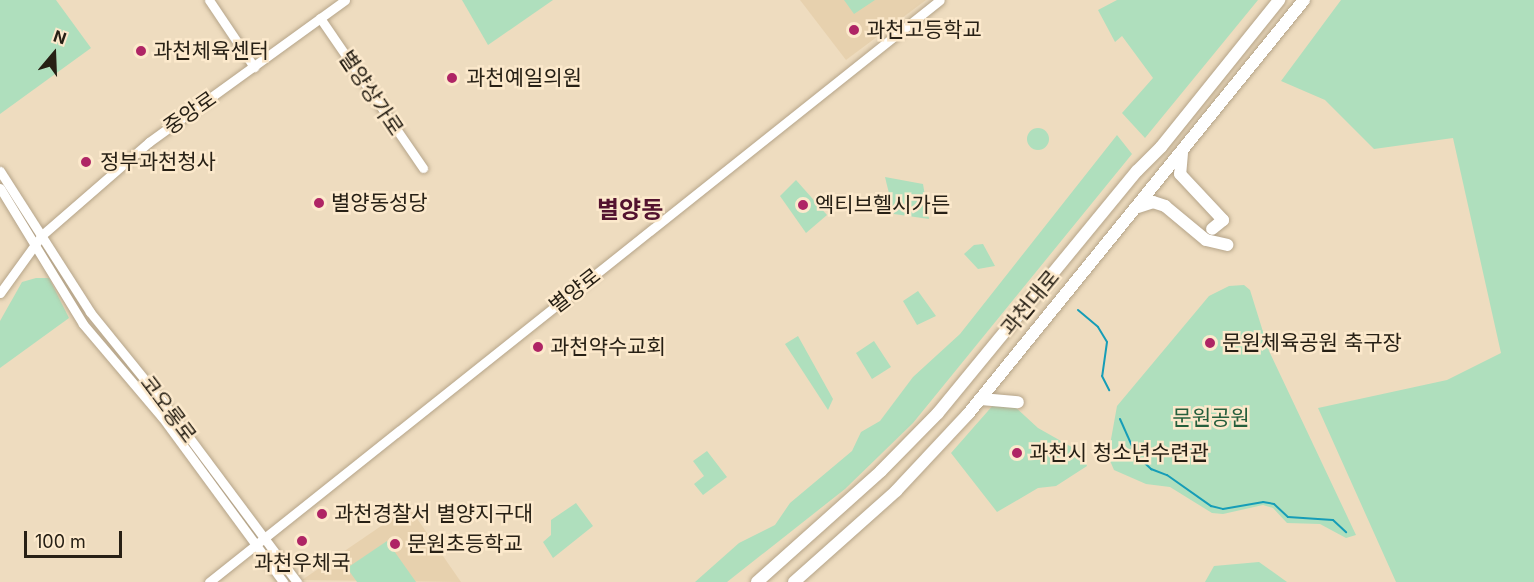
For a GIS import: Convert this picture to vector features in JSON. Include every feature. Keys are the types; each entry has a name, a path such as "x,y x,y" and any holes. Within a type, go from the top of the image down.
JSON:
{"highway":[{"name":"과천대로","path":"757,582 881,471 938,413 1137,171 1161,147 1279,0"},
{"name":"과천대로","path":"794,582 896,492 981,399 1304,0"},
{"path":"1182,152 1180,174 1223,220 1212,229"},
{"path":"1138,207 1153,202 1166,206 1206,240 1227,245"},
{"path":"981,399 1018,402"}],"street":[{"path":"209,0 254,67"},
{"name":"중앙로","path":"0,293 39,238 149,142 345,0"},
{"name":"별양로","path":"209,582 263,536 650,232 940,0"},
{"name":"별양상가로","path":"320,18 423,168"},
{"path":"0,171 39,238 83,324 162,417 283,582"},
{"path":"0,188 39,238"},
{"name":"코오롱로","path":"39,238 90,312 297,582"}],"shaded area":[{"name":"과천고등학교","path":"800,0 926,0 846,60"},
{"name":"문원초등학교","path":"409,507 461,582 302,580"}],"green space":[{"path":"0,0 56,0 91,48 0,114"},
{"path":"462,0 553,0 488,45"},
{"path":"844,0 875,0 854,14"},
{"path":"1117,0 1258,0 1145,138 1122,113 1153,78 1122,36 1115,42 1098,10"},
{"path":"1341,0 1534,0 1534,582 1396,582 1318,408 1447,380 1501,353 1453,138 1374,149 1325,100 1281,81"},
{"path":"1038,128 1046,131 1049,139 1046,147 1038,150 1030,147 1027,139 1030,131"},
{"path":"1117,135 1132,154 913,423 845,489 727,582 695,582 739,543 775,525 790,503 852,451 861,432 880,421 913,377 960,334"},
{"path":"885,177 923,184 929,219 894,214"},
{"name":"엑티브헬시가든","path":"796,180 827,215 806,233 780,196"},
{"path":"983,244 995,266 978,269 964,254 974,245"},
{"path":"36,278 49,278 69,318 0,368 0,321 22,282"},
{"name":"문원공원","path":"1244,285 1250,290 1269,351 1356,535 1346,538 1320,524 1287,523 1273,508 1263,505 1223,514 1212,513 1170,487 1146,484 1114,470 1108,456 1117,406 1209,296 1229,286"},
{"path":"918,291 936,316 917,325 903,301"},
{"path":"798,336 833,399 828,410 785,344"},
{"path":"874,341 891,367 872,379 856,353"},
{"name":"과천시 청소년수련관","path":"1002,395 1038,428 1084,454 1087,466 1056,486 1038,488 997,512 951,453"},
{"path":"707,451 727,477 703,495 694,484 704,476 693,461"},
{"path":"576,503 593,526 553,558 543,542 551,535 551,520"},
{"path":"387,541 416,582 357,582 347,568"},
{"path":"1259,562 1287,582 1205,582 1214,566"}],"waterway":[{"path":"1078,310 1098,327 1107,342 1102,376 1109,390"},
{"path":"1120,419 1136,455 1151,469 1167,475 1211,506 1223,509 1263,502 1274,504 1288,517 1333,520 1346,532"}],"place":[{"name":"과천고등학교","path":"854,30"},
{"name":"과천체육센터","path":"141,51"},
{"name":"과천예일의원","path":"452,78"},
{"name":"정부과천청사","path":"86,162"},
{"name":"별양동성당","path":"319,203"},
{"name":"엑티브헬시가든","path":"803,205"},
{"name":"문원체육공원 축구장","path":"1210,343"},
{"name":"과천약수교회","path":"538,347"},
{"name":"과천시 청소년수련관","path":"1017,453"},
{"name":"과천경찰서 별양지구대","path":"322,514"},
{"name":"과천우체국","path":"302,541"},
{"name":"문원초등학교","path":"395,544"}],"district":[{"name":"별양동","path":"630,210"}]}
